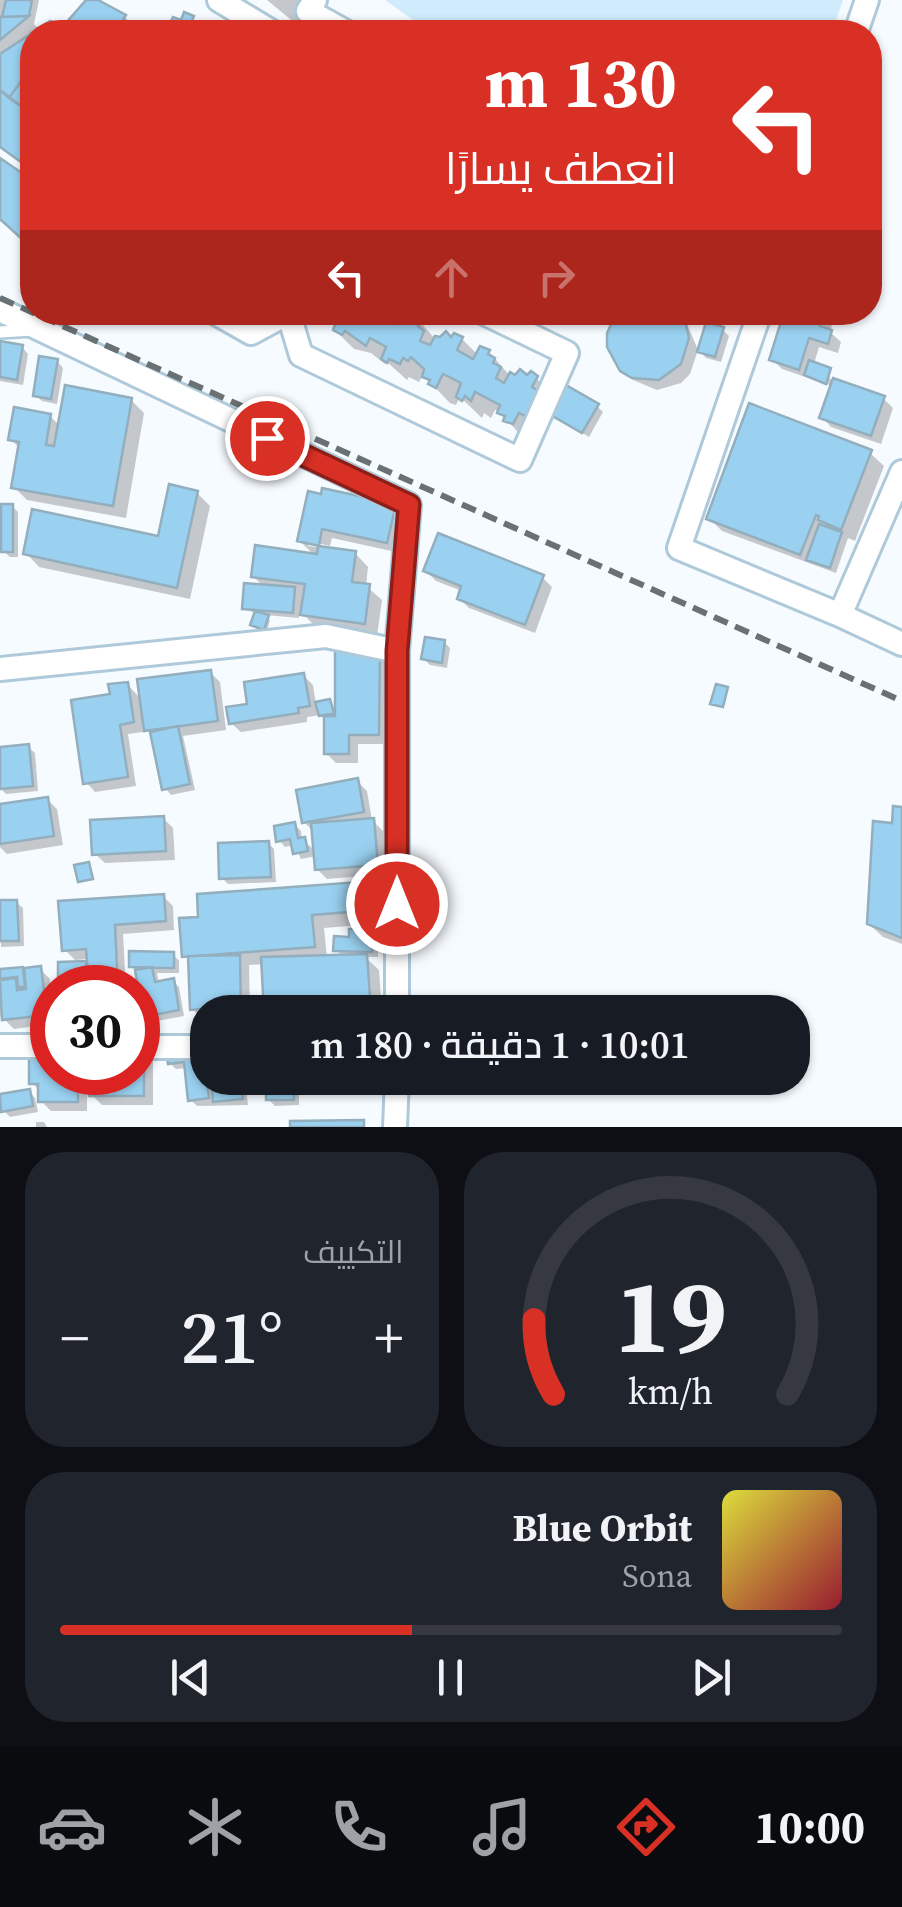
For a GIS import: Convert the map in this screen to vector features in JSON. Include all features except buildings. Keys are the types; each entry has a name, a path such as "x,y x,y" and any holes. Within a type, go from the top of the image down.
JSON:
{"street":[{"path":"219,0 252,20"},
{"path":"32,325 409,505 397,651 397,995"},
{"path":"237,325 251,333 267,325"},
{"path":"293,325 301,355 520,460 568,353 510,325"},
{"path":"530,334 534,325"},
{"path":"756,325 679,548 840,614 902,644"},
{"path":"840,614 902,472"},
{"path":"0,669 326,636 397,651"},
{"path":"0,1046 30,1046"},
{"path":"160,1046 190,1047"},
{"path":"395,1127 396,1095"}],"lane":[{"path":"0,332 42,330"}],"shaded area":[{"path":"385,0 843,0 836,20 413,20"}],"railway":[{"path":"0,298 20,307"},
{"path":"60,325 902,701"}],"route":[{"path":"267,438 409,505 397,651 397,904"}]}
